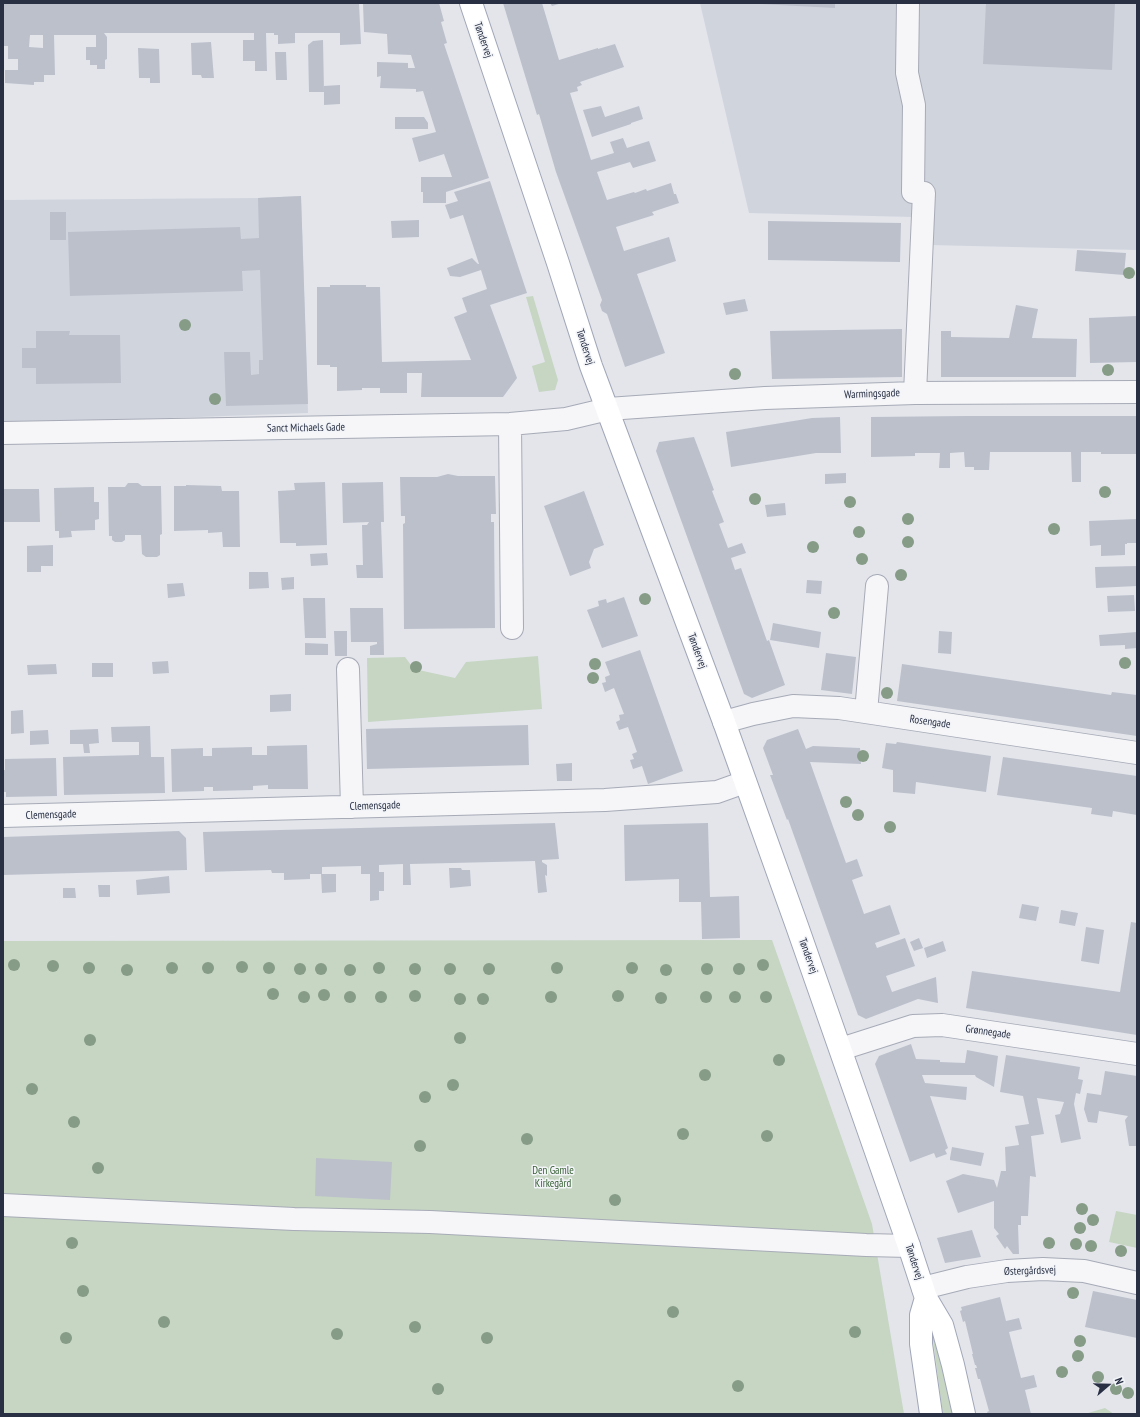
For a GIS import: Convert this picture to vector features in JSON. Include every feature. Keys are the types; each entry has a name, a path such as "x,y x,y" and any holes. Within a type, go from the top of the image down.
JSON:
{"main road":[{"name":"Tøndervej","path":"471,3 591,366 724,722 841,1049 924,1293 942,1325 964,1414"},
{"path":"924,1293 921,1315 921,1344 931,1414"}],"street":[{"path":"908,3 907,73 914,105 919,192 915,393"},
{"name":"Warmingsgade","path":"608,410 764,398 915,393 1137,392"},
{"name":"Sanct Michaels Gade","path":"3,433 510,424 566,419 608,410"},
{"path":"510,424 512,628"},
{"path":"866,712 877,586"},
{"path":"348,669 352,807"},
{"name":"Rosengade","path":"724,722 753,714 793,706 839,708 1137,753"},
{"name":"Clemensgade","path":"3,816 605,800 717,792 745,782"},
{"name":"Grønnegade","path":"841,1049 913,1026 942,1025 1137,1054"},
{"path":"3,1205 294,1219 430,1222 909,1246"},
{"name":"Østergårdsvej","path":"924,1293 968,1278 1007,1271 1043,1269 1084,1271 1137,1283"}],"shaded area":[{"path":"700,3 1137,3 1137,250 931,245 914,217 749,213"},
{"path":"301,196 308,413 3,424 3,200 258,198"}],"green space":[{"path":"533,296 558,380 555,390 539,392 532,366 545,362 526,297"},
{"path":"538,656 542,709 368,722 367,658 405,657 414,669 455,678 466,662"},
{"name":"Den Gamle Kirkegård","path":"772,940 872,1224 904,1414 3,1414 3,941"},
{"path":"1116,1211 1137,1215 1137,1248 1109,1242"},
{"path":"935,1331 957,1414 943,1414 932,1332"},
{"path":"1105,1408 1114,1414 1088,1414 1088,1413"}],"building":[{"path":"3,3 359,3 361,44 340,45 340,33 295,33 295,43 278,44 278,35 274,35 274,33 266,33 267,71 255,71 255,61 243,61 243,40 254,40 254,33 104,33 107,37 107,59 105,60 105,69 97,69 97,65 90,65 90,60 86,60 86,47 96,47 96,35 54,35 55,75 44,75 44,82 34,82 34,85 5,83 5,70 18,70 18,59 8,59 8,46 3,46","holes":["30,35 43,35 43,48 29,47"]},
{"path":"363,3 439,3 444,21 441,22 447,43 444,44 489,178 446,192 446,203 423,203 421,177 452,177 444,154 419,162 412,138 436,132 423,91 416,92 416,89 380,88 381,76 377,77 377,62 408,63 408,68 415,68 411,55 388,54 387,34 364,32"},
{"path":"503,3 542,3 559,60 615,44 624,67 580,82 582,85 577,87 578,91 570,93 591,160 614,153 610,142 623,138 627,148 649,141 656,161 633,168 630,162 597,172 607,200 646,189 647,191 671,183 674,194 676,194 679,203 652,212 654,215 616,227 624,251 669,237 676,261 637,274 665,353 625,367 607,314 602,311 600,305 602,300 556,172 539,114 537,115"},
{"path":"550,3 562,3 552,6"},
{"path":"835,3 835,8 760,4"},
{"path":"986,3 1115,3 1112,70 983,64"},
{"path":"323,40 324,92 309,92 308,45 313,41"},
{"path":"211,42 214,78 202,78 201,75 192,75 191,43"},
{"path":"138,48 159,49 160,83 150,83 150,78 139,78"},
{"path":"275,52 286,52 287,80 276,80"},
{"path":"340,85 340,104 324,105 324,86"},
{"path":"601,106 605,117 639,106 643,119 592,137 583,110"},
{"path":"395,117 424,117 428,123 428,129 395,129"},
{"path":"490,181 527,293 490,305 517,378 503,397 421,397 422,373 407,373 407,393 380,393 380,388 362,388 362,390 337,391 337,367 330,367 330,365 317,365 317,287 330,287 330,285 366,285 366,287 380,287 382,362 471,360 454,317 467,312 462,298 487,289 481,270 460,277 450,276 447,268 472,258 479,264 463,215 450,219 445,205 458,201 454,192"},
{"path":"301,196 308,404 226,406 224,352 250,352 251,375 259,374 259,360 263,360 260,270 242,271 243,291 70,296 68,232 240,227 241,239 259,238 258,198"},
{"path":"50,212 66,212 66,240 50,240"},
{"path":"419,220 419,237 392,238 391,221"},
{"path":"768,221 901,223 900,262 768,260"},
{"path":"1077,250 1126,253 1124,275 1075,271"},
{"path":"745,299 748,311 726,315 723,303"},
{"path":"1016,305 1038,309 1032,338 1077,339 1076,377 941,377 941,331 951,331 951,337 1009,338"},
{"path":"1137,316 1137,362 1090,363 1089,318"},
{"path":"902,329 902,377 772,379 770,331"},
{"path":"36,331 70,331 69,335 120,335 121,383 36,384 36,368 22,368 22,348 36,348"},
{"path":"1137,416 1137,454 1101,454 1101,452 1081,452 1081,482 1072,482 1071,452 990,452 989,470 974,470 974,467 965,467 964,452 950,453 950,468 939,468 940,453 915,453 915,456 871,457 871,417"},
{"path":"840,417 841,453 816,453 731,467 726,432 812,418"},
{"path":"694,437 714,490 712,491 724,522 719,524 728,548 742,543 746,553 731,558 735,570 741,568 767,641 769,640 785,685 752,698 744,694 656,451 659,442"},
{"path":"846,473 846,483 825,484 825,474"},
{"path":"448,474 458,476 495,476 496,514 491,514 491,522 494,522 495,628 404,629 403,524 405,523 405,516 401,516 400,477 437,477"},
{"path":"325,482 327,545 296,546 296,543 280,543 278,491 295,490 294,483"},
{"path":"383,482 384,522 381,522 383,578 357,578 356,565 363,565 362,525 367,525 369,522 343,523 342,483"},
{"path":"128,483 138,483 142,486 161,486 162,534 160,535 160,555 157,557 146,557 142,554 141,535 125,535 125,540 122,542 115,542 112,540 112,536 109,536 108,487 125,487"},
{"path":"174,486 221,486 222,491 239,491 240,547 223,547 222,532 208,533 208,530 174,531"},
{"path":"94,487 94,502 99,502 99,519 95,520 95,530 71,531 72,537 59,538 59,531 55,531 54,488"},
{"path":"3,489 39,489 40,522 3,522"},
{"path":"584,491 604,545 594,549 589,562 591,568 570,576 544,506"},
{"path":"785,503 786,515 767,517 765,505"},
{"path":"1137,519 1137,543 1125,544 1125,555 1101,556 1101,545 1090,546 1089,521"},
{"path":"53,545 53,566 41,566 41,572 27,572 27,546"},
{"path":"327,553 328,565 311,566 310,554"},
{"path":"1137,566 1137,586 1096,588 1095,567"},
{"path":"249,572 268,572 269,588 249,589"},
{"path":"294,577 294,589 282,590 281,578"},
{"path":"807,580 822,581 821,594 806,593"},
{"path":"183,583 185,596 168,598 167,584"},
{"path":"1134,595 1135,611 1108,612 1107,596"},
{"path":"624,597 638,636 602,648 587,610 599,606 598,601 606,599 607,603"},
{"path":"303,598 325,598 326,638 305,638"},
{"path":"350,608 383,608 384,655 370,655 370,646 377,644 377,642 351,642"},
{"path":"773,623 821,632 819,648 770,640"},
{"path":"334,631 347,631 347,656 335,656"},
{"path":"939,631 952,632 951,654 938,653"},
{"path":"1137,632 1137,648 1125,649 1125,645 1100,646 1099,635"},
{"path":"305,643 328,644 328,655 305,655"},
{"path":"640,650 683,771 648,784 642,766 633,769 630,760 634,759 632,754 637,752 628,727 619,730 616,722 620,720 619,715 624,714 614,688 605,692 602,683 606,682 605,677 610,675 605,662"},
{"path":"826,653 856,657 852,694 821,690"},
{"path":"168,661 169,673 153,674 152,662"},
{"path":"92,663 113,663 113,677 92,677"},
{"path":"56,664 57,674 28,675 27,665"},
{"path":"902,664 1111,695 1112,692 1137,695 1137,736 897,701"},
{"path":"291,694 291,711 270,712 270,695"},
{"path":"23,710 24,733 11,734 11,711"},
{"path":"528,725 529,765 367,769 366,729"},
{"path":"150,726 151,757 164,757 165,793 64,795 63,757 139,755 139,742 112,742 111,727"},
{"path":"98,729 99,743 89,744 90,753 84,753 83,744 70,744 70,730"},
{"path":"798,729 806,749 813,746 860,748 861,764 810,762 846,863 857,859 863,876 852,880 864,914 890,905 900,934 875,943 877,948 905,938 915,966 886,976 892,992 936,977 938,1003 918,999 866,1019 858,1015 788,819 787,820 770,775 773,775 763,748 767,740"},
{"path":"48,730 49,744 30,745 30,731"},
{"path":"897,742 991,756 986,792 916,782 915,794 893,792 893,770 882,768 886,743 896,744"},
{"path":"307,745 308,789 268,789 268,785 253,786 253,790 213,791 213,787 204,787 204,791 172,792 171,749 203,748 203,756 212,756 212,748 252,747 252,755 267,755 267,746"},
{"path":"1003,757 1137,776 1137,815 1113,811 1112,817 1091,814 1092,808 997,795"},
{"path":"56,758 57,796 6,797 6,792 3,792 3,770 5,770 5,759"},
{"path":"572,763 572,781 557,781 556,764"},
{"path":"555,823 559,859 542,860 542,862 547,865 547,876 545,875 547,892 538,893 535,861 410,864 411,885 403,885 403,864 379,865 379,872 384,872 384,891 379,891 379,900 370,901 370,874 361,874 361,866 322,867 322,874 310,874 310,879 284,880 284,873 272,873 271,870 205,872 203,832"},
{"path":"708,823 710,897 739,896 740,938 702,939 701,902 679,902 679,879 625,881 624,825"},
{"path":"179,831 186,838 187,870 3,875 3,837"},
{"path":"449,868 470,870 471,886 450,888"},
{"path":"321,874 336,874 336,892 322,893"},
{"path":"169,876 170,893 137,895 136,880"},
{"path":"98,885 110,885 110,897 99,897"},
{"path":"63,888 75,888 76,898 63,898"},
{"path":"1022,904 1039,907 1036,921 1019,918"},
{"path":"1061,910 1078,913 1075,926 1059,923"},
{"path":"1131,922 1137,923 1137,1035 966,1008 972,971 1120,992"},
{"path":"1086,927 1104,930 1099,964 1081,961"},
{"path":"919,938 923,948 914,951 910,942"},
{"path":"943,941 946,951 927,958 924,948"},
{"path":"911,1044 916,1059 965,1063 967,1050 998,1056 994,1087 975,1075 922,1075 925,1083 967,1087 966,1100 930,1096 948,1148 945,1150 947,1154 936,1158 934,1153 910,1162 875,1064 879,1056"},
{"path":"1006,1055 1080,1067 1078,1079 1083,1080 1080,1094 1076,1093 1074,1104 1081,1139 1061,1143 1055,1115 1060,1114 1064,1102 1037,1098 1044,1134 1031,1136 1036,1177 1030,1176 1028,1216 1021,1216 1021,1225 1018,1225 1019,1254 1013,1254 1007,1246 1005,1249 996,1236 999,1234 994,1228 994,1201 958,1213 946,1181 963,1174 994,1180 997,1188 1001,1171 1006,1171 1005,1147 1019,1145 1015,1126 1029,1124 1023,1096 1000,1092"},
{"path":"1105,1071 1137,1076 1137,1146 1129,1146 1125,1120 1128,1116 1099,1111 1097,1123 1088,1122 1084,1109 1087,1093 1101,1095"},
{"path":"952,1147 984,1153 981,1166 950,1160"},
{"path":"316,1158 392,1162 390,1200 315,1196"},
{"path":"972,1230 981,1257 945,1263 937,1238"},
{"path":"1093,1291 1137,1300 1137,1338 1085,1327"},
{"path":"1000,1297 1006,1321 1019,1318 1022,1329 1009,1332 1021,1378 1034,1375 1037,1387 1025,1390 1031,1414 988,1414 987,1412 989,1411 980,1379 978,1379 975,1368 977,1368 972,1354 965,1321 963,1322 960,1311 962,1310 961,1307"}]}
